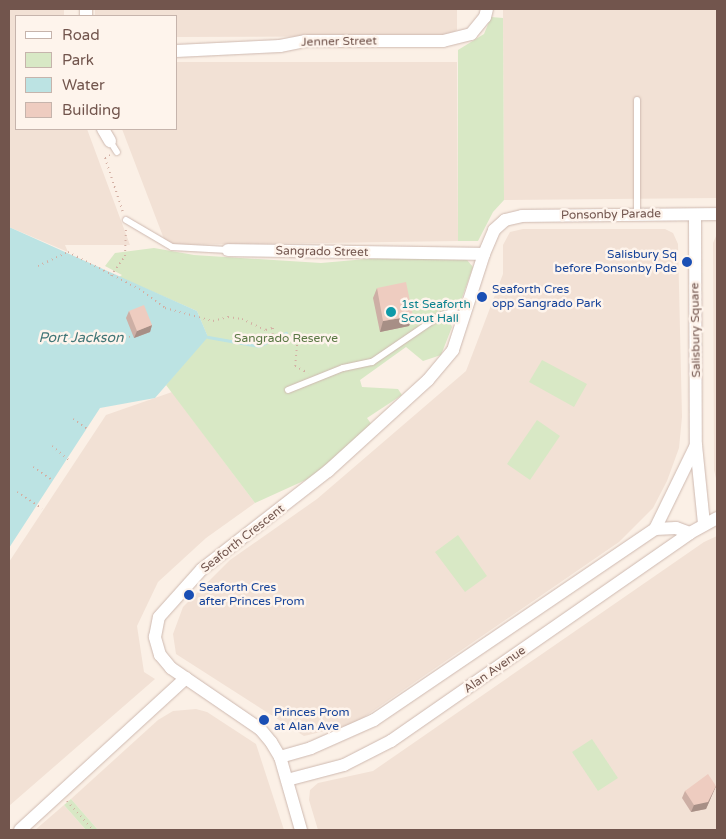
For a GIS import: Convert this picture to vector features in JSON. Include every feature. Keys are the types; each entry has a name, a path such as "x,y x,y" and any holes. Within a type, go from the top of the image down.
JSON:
{"street":[{"name":"Jenner Street","path":"178,51 280,46 305,41 443,41 471,34 485,17 487,9"},
{"path":"104,130 110,141"},
{"name":"Salisbury Square","path":"695,214 696,445"},
{"name":"Ponsonby Parade","path":"484,254 494,230 505,220 522,216 717,214"},
{"name":"Sangrado Street","path":"228,250 484,254"},
{"name":"Seaforth Crescent","path":"301,830 280,757 260,729 186,678 160,655 155,637 159,618 202,569 328,471 428,380 453,350 484,254"},
{"path":"696,445 704,524"},
{"path":"690,533 676,528 656,529 696,445"},
{"name":"Alan Avenue","path":"287,780 344,765 391,741 690,533 717,518"},
{"name":"Alan Avenue","path":"280,757 311,748 374,720 656,529"},
{"path":"20,830 186,678"}],"lane":[{"path":"637,215 638,100"},
{"path":"110,141 117,152"},
{"name":"Sangrado Street","path":"126,220 172,247 228,250"},
{"path":"288,390 343,368 372,362 441,315 453,312 465,316"}],"path":[{"path":"111,276 125,256 126,220 117,200 105,158 117,152"},
{"path":"38,266 68,252 139,289 165,308 213,321 228,317 242,319 266,330 273,328 272,338 284,343 292,337 297,345 295,366 319,379"},
{"path":"115,343 131,336"},
{"path":"73,419 89,430"},
{"path":"52,446 70,461"},
{"path":"33,468 51,479"},
{"path":"17,492 42,508"},
{"path":"61,793 93,830"}],"shaded area":[{"path":"9,9 64,9 64,15 15,15 15,130 87,130 130,245 65,245 68,252 9,227"},
{"path":"95,9 457,9 457,30 446,36 178,37 178,15 95,15"},
{"path":"503,9 717,9 717,198 504,200"},
{"path":"178,62 457,62 458,241 175,245 164,239 122,130 178,130"},
{"path":"523,229 665,229 673,233 678,244 682,417 679,448 667,481 653,508 619,542 354,724 304,736 176,654 173,634 183,607 230,560 317,499 466,371 503,274 503,245 510,232"},
{"path":"717,234 717,483 714,470 713,243"},
{"path":"172,392 255,503 206,538 158,582 137,626 144,672 155,679 9,806 9,562 106,415"},
{"path":"717,536 717,830 318,830 309,800 310,790 318,783 373,771 704,542"},
{"path":"196,709 207,712 256,744 284,830 98,830 71,799 158,720 173,711"},
{"path":"64,805 86,830 35,830"}],"green space":[{"path":"491,17 503,18 504,200 493,212 478,241 458,241 458,50 484,34"},
{"name":"Sangrado Reserve","path":"154,248 194,255 321,263 389,257 467,260 473,267 458,309 448,316 452,327 441,355 423,361 406,347 360,380 362,387 398,389 402,395 367,418 372,425 310,478 255,503 166,385 207,335 197,311 119,277 122,275 105,266 115,253"},
{"path":"542,360 587,384 574,407 529,382"},
{"path":"537,420 560,436 530,480 507,464"},
{"path":"458,535 487,576 465,592 435,552"},
{"path":"592,739 618,778 598,791 572,752"},
{"path":"71,799 98,830 86,830 64,805"}],"water":[{"name":"Port Jackson","path":"9,227 197,311 208,337 155,398 100,408 9,548"}],"building":[{"path":"406,282 413,316 383,321 377,288"},
{"path":"144,305 152,325 137,331 129,311"},
{"path":"708,774 716,786 708,802 694,805 685,791"}],"waterway":[{"path":"208,337 259,346 286,333"}],"place":[{"name":"Salisbury Sq before Ponsonby Pde","path":"687,262"},
{"name":"Seaforth Cres opp Sangrado Park","path":"482,297"},
{"name":"1st Seaforth Scout Hall","path":"391,312"},
{"name":"Seaforth Cres after Princes Prom","path":"189,595"},
{"name":"Princes Prom at Alan Ave","path":"264,720"}]}
